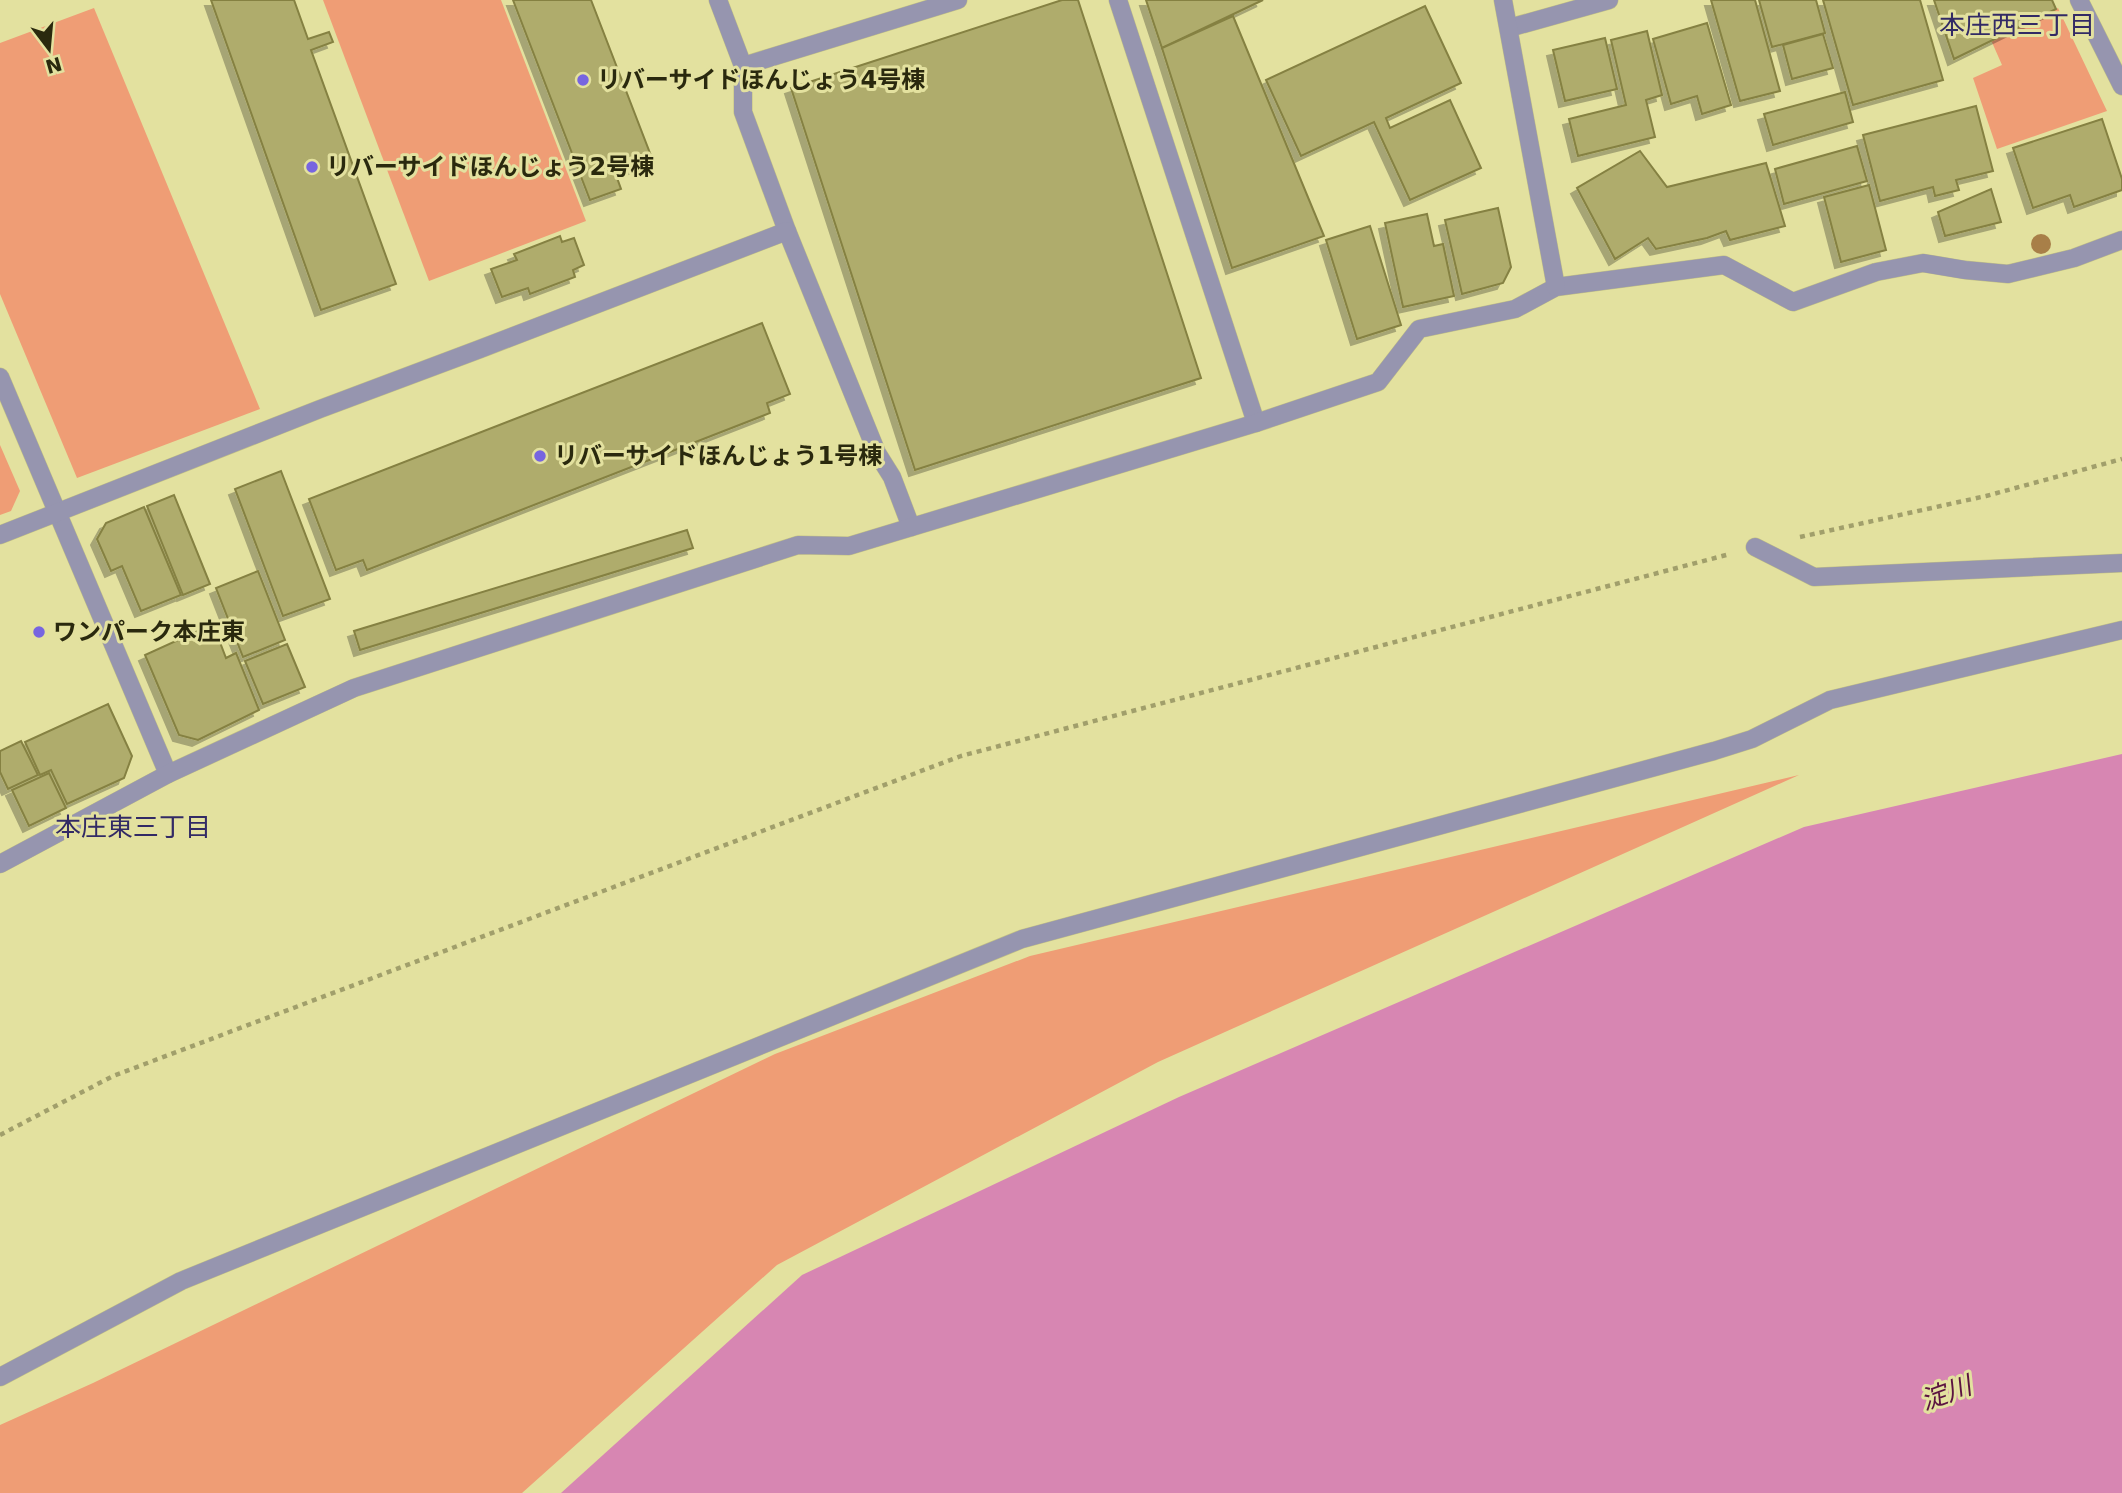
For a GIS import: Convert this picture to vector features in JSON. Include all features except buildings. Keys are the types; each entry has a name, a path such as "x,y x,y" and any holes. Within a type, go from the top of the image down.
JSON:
{"street":[{"path":"718,0 743,65 743,112 787,231 877,453 892,477 911,527"},
{"path":"743,65 958,0"},
{"path":"1118,0 1256,423"},
{"path":"1503,0 1556,288"},
{"path":"1509,28 1609,0"},
{"path":"2078,0 2122,86"},
{"path":"0,535 320,409 787,231"},
{"path":"0,864 168,774 354,688 798,545 849,546 1256,423 1378,382 1419,329 1515,309 1556,288 1724,265 1793,302 1876,272 1923,263 2008,274 2074,258 2122,240"},
{"path":"0,377 168,774"},
{"path":"1755,547 1814,577 2122,563"},
{"path":"0,1377 181,1281 1022,939 1714,751 1752,739 1830,701 2122,630"}],"path":[{"path":"0,1135 113,1076 961,756 1755,547 1986,496 2122,459"}],"shaded area":[{"path":"323,0 501,0 586,221 429,281"},
{"path":"94,8 260,409 77,478 0,294 0,43"},
{"path":"2058,8 2107,111 1997,149 1973,78 2002,65 1991,40"},
{"path":"0,445 20,491 11,511 0,515"},
{"path":"1799,775 1158,1062 777,1265 522,1493 0,1493 0,1425 93,1383 775,1054 1030,956"}],"water":[{"name":"淀川","path":"2122,754 2122,1493 561,1493 802,1275 1179,1097 1804,827"}],"place":[{"name":"リバーサイドほんじょう4号棟","path":"583,80"},
{"name":"リバーサイドほんじょう2号棟","path":"312,167"},
{"name":"リバーサイドほんじょう1号棟","path":"540,456"},
{"name":"ワンパーク本庄東","path":"39,632"}],"district":[{"name":"本庄西三丁目","path":"2017,25"},
{"name":"本庄東三丁目","path":"133,827"}]}
